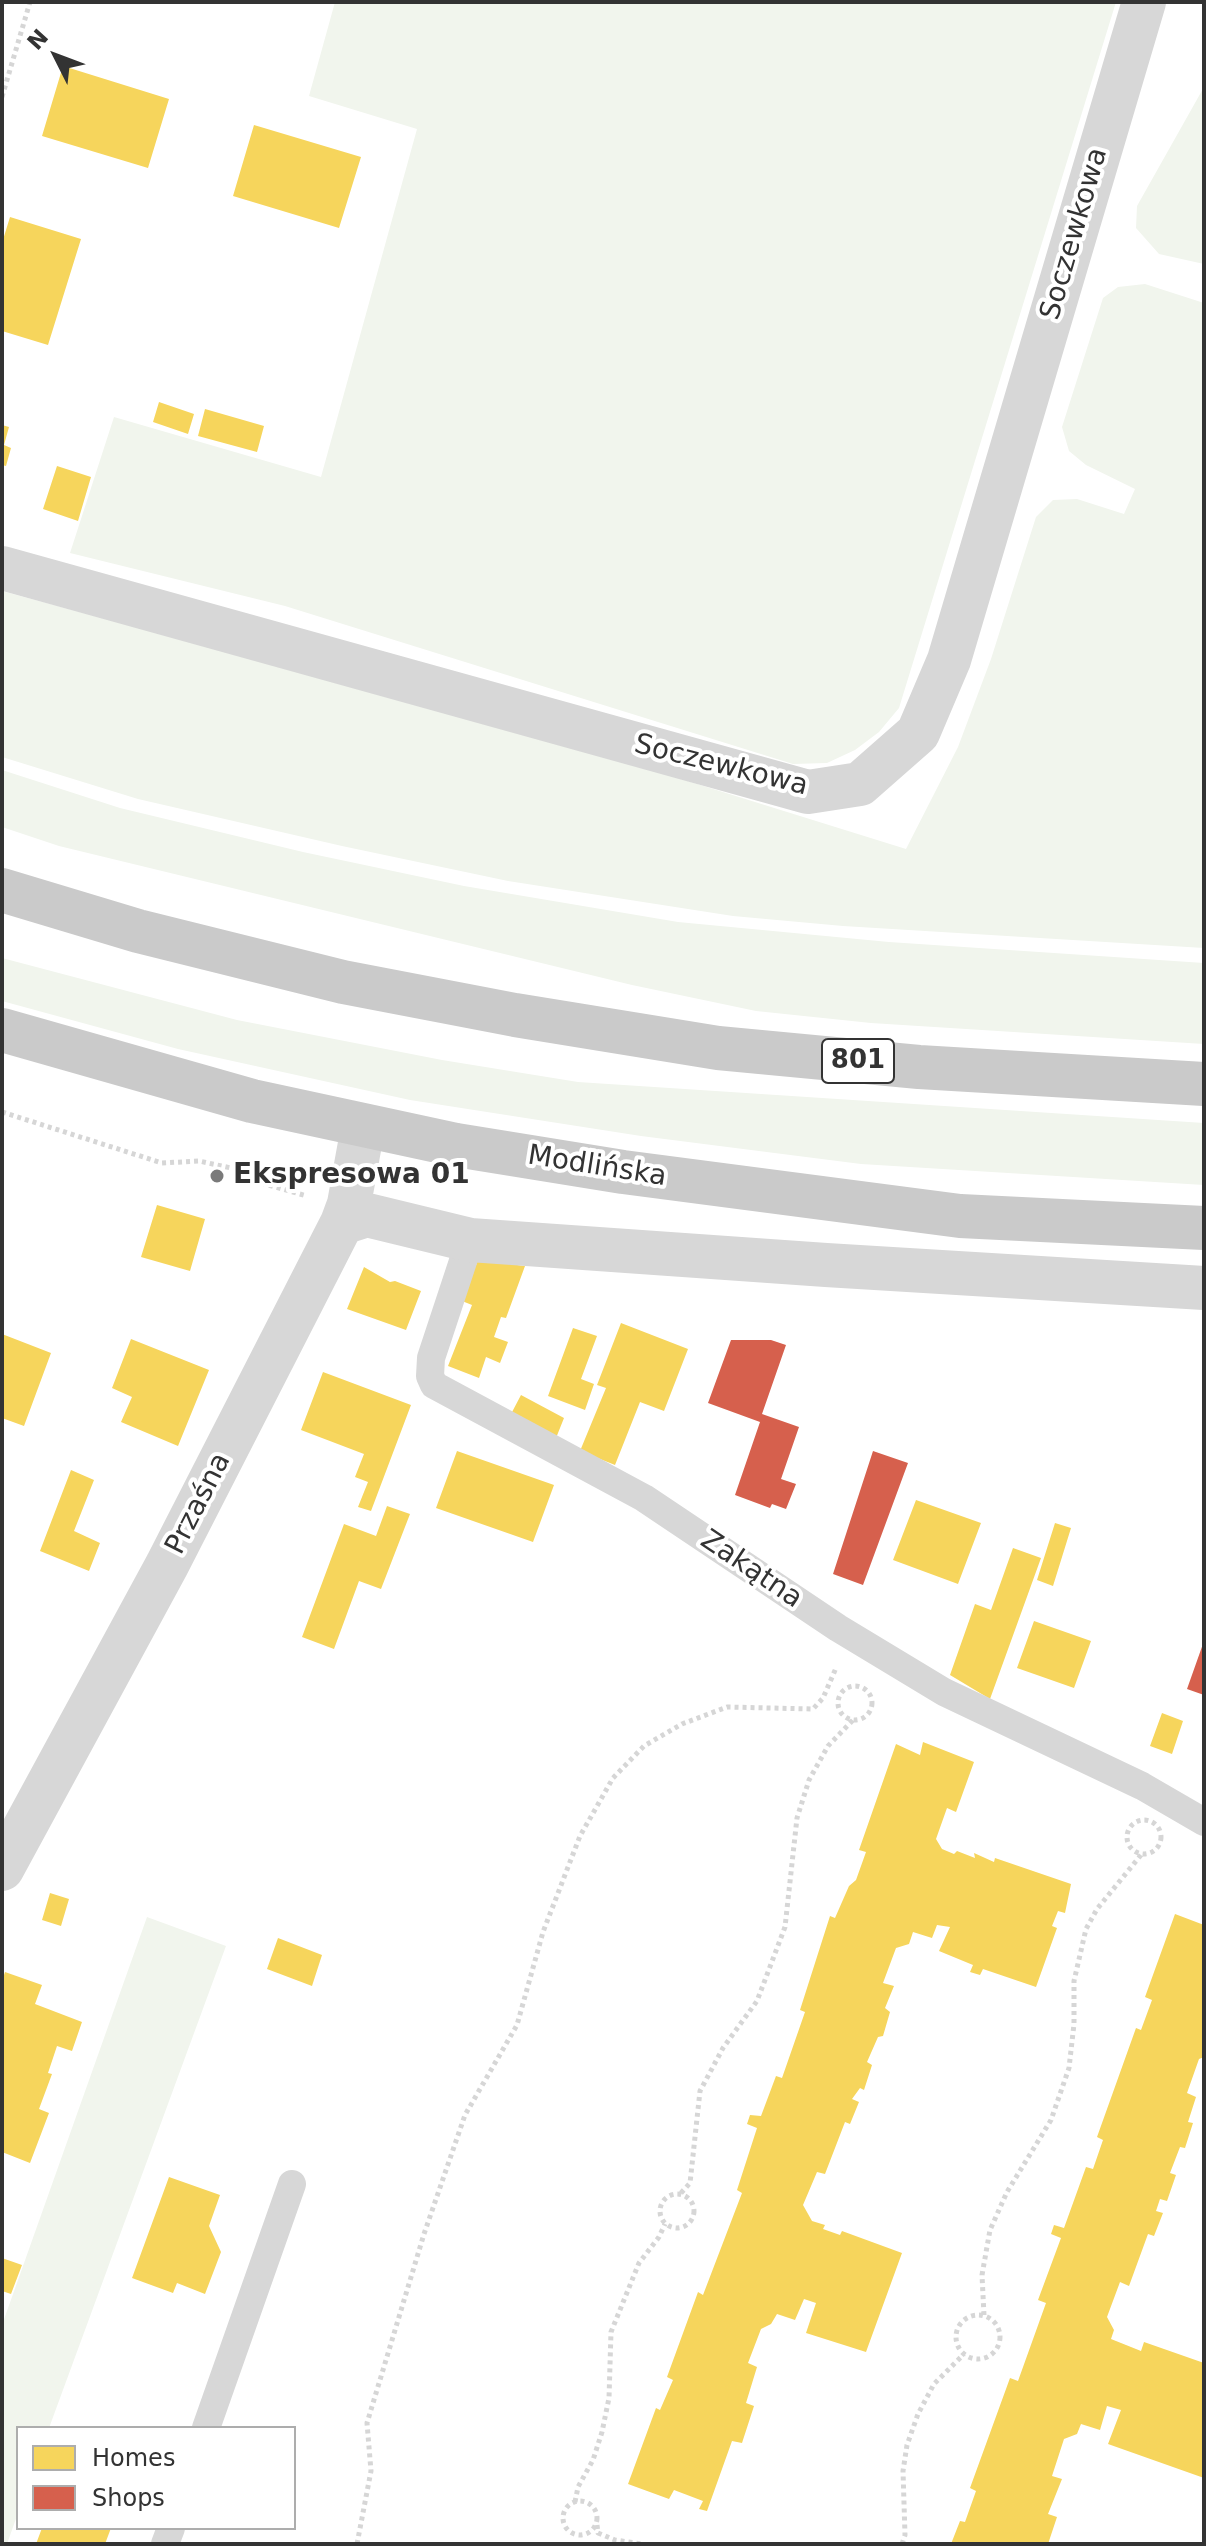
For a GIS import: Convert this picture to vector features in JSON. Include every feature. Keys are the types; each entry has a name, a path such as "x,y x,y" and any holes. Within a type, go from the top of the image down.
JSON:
{"main road":[{"name":"801","path":"2,890 138,931 343,982 515,1015 718,1048 919,1067 1204,1084"},
{"name":"Modlińska","path":"2,1030 252,1101 363,1127 623,1172 960,1216 1204,1228"}],"street":[{"name":"Soczewkowa","path":"2,568 808,792 860,784 918,733 949,660 1144,2"},
{"name":"Przaśna","path":"2,1869 167,1565 345,1213 363,1127"},
{"path":"345,1213 367,1215 470,1240 1204,1288"}],"lane":[{"name":"Zakątna","path":"470,1240 431,1358 430,1376 434,1385 644,1498 838,1628 944,1692 1142,1786 1204,1822"},
{"path":"207,2426 292,2184"}],"path":[{"path":"2,97 30,2"},
{"path":"2,1112 162,1163 199,1161 240,1170 261,1183 323,1200 345,1213"},
{"path":"357,2544 371,2471 367,2423 424,2234 465,2115 517,2025 543,1932 580,1836 613,1778 644,1746 682,1724 727,1707 813,1709 823,1698 841,1654 838,1628"},
{"path":"681,2193 693,2205 693,2217 681,2228 665,2224 659,2214 661,2203 669,2195 681,2193 690,2183 700,2091 723,2048 757,2001 785,1927 797,1818 809,1780 828,1746 853,1720 869,1714 873,1702 868,1691 859,1686 842,1690 837,1700 839,1711 847,1719 853,1720"},
{"path":"984,2315 982,2275 990,2230 1007,2192 1051,2120 1069,2068 1074,2024 1074,1981 1086,1929 1104,1899 1141,1855 1158,1848 1161,1837 1157,1825 1148,1820 1131,1825 1126,1834 1131,1850 1141,1855"},
{"path":"575,2502 578,2487 593,2460 602,2432 609,2398 611,2332 639,2263 665,2224"},
{"path":"969,2316 991,2318 1001,2336 997,2349 986,2358 964,2354 956,2341 959,2327 969,2316"},
{"path":"902,2544 905,2535 903,2471 907,2445 918,2414 934,2384 964,2354"},
{"path":"597,2525 589,2533 578,2536 567,2530 563,2515 569,2504 585,2501 597,2514 598,2533 615,2540 642,2544"}],"shaded area":[{"path":"335,2 1116,2 899,708 879,732 855,750 827,763 793,764 285,606 70,553 114,417 321,477 417,129 309,96"},
{"path":"1204,87 1204,264 1159,254 1136,228 1137,206"},
{"path":"1145,284 1204,303 1204,948 843,926 733,916 508,881 138,799 2,757 2,591 588,750 906,849 958,747 991,659 1036,517 1053,500 1077,499 1124,514 1135,489 1086,465 1069,451 1062,427 1103,298 1118,287"},
{"path":"2,770 120,808 303,852 464,886 678,922 889,942 1204,963 1204,1044 871,1023 756,1011 632,985 59,846 2,827"},
{"path":"2,958 237,1020 442,1060 578,1082 1204,1123 1204,1185 861,1164 641,1136 410,1100 178,1049 2,1001"},
{"path":"147,1917 226,1946 50,2426 16,2426 16,2519 7,2544 2,2544 2,2325"}],"building: Homes":[{"path":"63,66 169,99 148,168 42,136"},
{"path":"254,125 361,157 339,228 233,196"},
{"path":"10,217 81,239 48,345 2,331 2,243"},
{"path":"159,402 194,414 188,434 153,422"},
{"path":"205,409 264,426 257,452 198,436"},
{"path":"2,425 9,427 4,445 11,448 6,466 2,465"},
{"path":"57,466 91,477 78,521 43,509"},
{"path":"157,1205 205,1219 190,1271 141,1257"},
{"path":"478,1260 525,1266 506,1318 501,1317 494,1337 508,1342 500,1363 486,1357 479,1378 448,1366 472,1305 462,1301"},
{"path":"364,1267 390,1282 421,1291 406,1330 347,1309"},
{"path":"621,1323 688,1349 664,1411 640,1402 615,1465 580,1451 606,1388 597,1385"},
{"path":"573,1328 597,1336 581,1379 594,1384 585,1410 548,1396"},
{"path":"2,1334 51,1353 24,1426 2,1418"},
{"path":"131,1339 209,1370 178,1446 121,1422 132,1397 112,1388"},
{"path":"323,1372 411,1405 371,1511 358,1507 368,1482 355,1477 364,1454 301,1430"},
{"path":"521,1395 564,1418 556,1438 511,1414"},
{"path":"457,1451 554,1485 533,1542 436,1508"},
{"path":"71,1470 94,1480 74,1531 100,1543 89,1571 40,1551"},
{"path":"916,1500 981,1523 958,1584 893,1560"},
{"path":"387,1506 410,1514 381,1589 359,1581 334,1649 302,1637 344,1524 376,1536"},
{"path":"1055,1523 1071,1528 1053,1586 1037,1580"},
{"path":"1013,1548 1041,1558 990,1699 950,1675 975,1604 991,1610"},
{"path":"1034,1621 1091,1641 1074,1688 1017,1668"},
{"path":"1162,1713 1183,1721 1172,1754 1150,1746"},
{"path":"923,1742 974,1762 956,1812 947,1808 936,1839 942,1849 975,1858 974,1853 994,1862 995,1858 1071,1884 1065,1913 1058,1911 1052,1926 1057,1928 1036,1987 983,1969 980,1975 970,1972 973,1965 939,1951 950,1927 937,1925 932,1938 913,1932 909,1944 896,1948 883,1983 894,1986 885,2008 890,2012 883,2036 878,2037 867,2062 872,2065 864,2090 860,2088 852,2099 859,2102 850,2124 845,2122 825,2174 817,2172 803,2205 812,2221 825,2225 823,2229 840,2235 842,2231 902,2253 866,2352 806,2333 816,2303 804,2299 795,2320 777,2314 771,2324 761,2329 748,2363 757,2367 746,2403 754,2406 742,2443 732,2441 707,2511 699,2509 703,2501 674,2490 669,2499 628,2484 656,2408 660,2410 673,2380 667,2377 698,2292 703,2295 742,2193 737,2190 757,2128 747,2124 750,2115 761,2116 776,2076 782,2078 805,2012 800,2010 830,1916 835,1918 849,1886 856,1880 866,1852 859,1850 896,1744 920,1755"},
{"path":"50,1893 69,1899 61,1926 42,1920"},
{"path":"1175,1914 1204,1925 1204,2057 1199,2059 1187,2093 1196,2097 1188,2122 1193,2123 1185,2148 1180,2147 1170,2173 1176,2175 1167,2201 1160,2199 1156,2211 1163,2213 1154,2236 1148,2234 1129,2286 1120,2282 1107,2317 1114,2330 1111,2339 1141,2351 1144,2342 1204,2363 1204,2478 1108,2444 1121,2410 1107,2406 1100,2430 1081,2424 1077,2434 1064,2439 1052,2476 1062,2479 1048,2514 1057,2517 1048,2544 951,2544 960,2521 965,2522 976,2491 970,2488 1010,2378 1018,2381 1046,2303 1038,2300 1061,2238 1051,2234 1054,2225 1064,2228 1086,2167 1093,2169 1103,2140 1097,2137 1136,2028 1141,2030 1152,2000 1145,1997"},
{"path":"278,1938 322,1955 312,1986 267,1969"},
{"path":"5,1972 42,1985 35,2004 82,2022 72,2051 57,2046 48,2073 52,2074 39,2109 49,2113 30,2163 2,2152 2,1981"},
{"path":"169,2177 220,2195 209,2226 221,2252 205,2294 177,2283 173,2293 132,2278"},
{"path":"2,2258 22,2265 11,2294 2,2291"},
{"path":"41,2530 110,2530 105,2544 36,2544"}],"building: Shops":[{"path":"731,1340 771,1340 786,1345 762,1414 799,1427 781,1479 796,1484 786,1509 772,1504 770,1508 735,1495 760,1422 708,1403"},
{"path":"873,1451 908,1463 863,1585 833,1574"},
{"path":"1204,1641 1204,1695 1187,1689"}],"place":[{"name":"Ekspresowa 01","path":"217,1176"}]}
